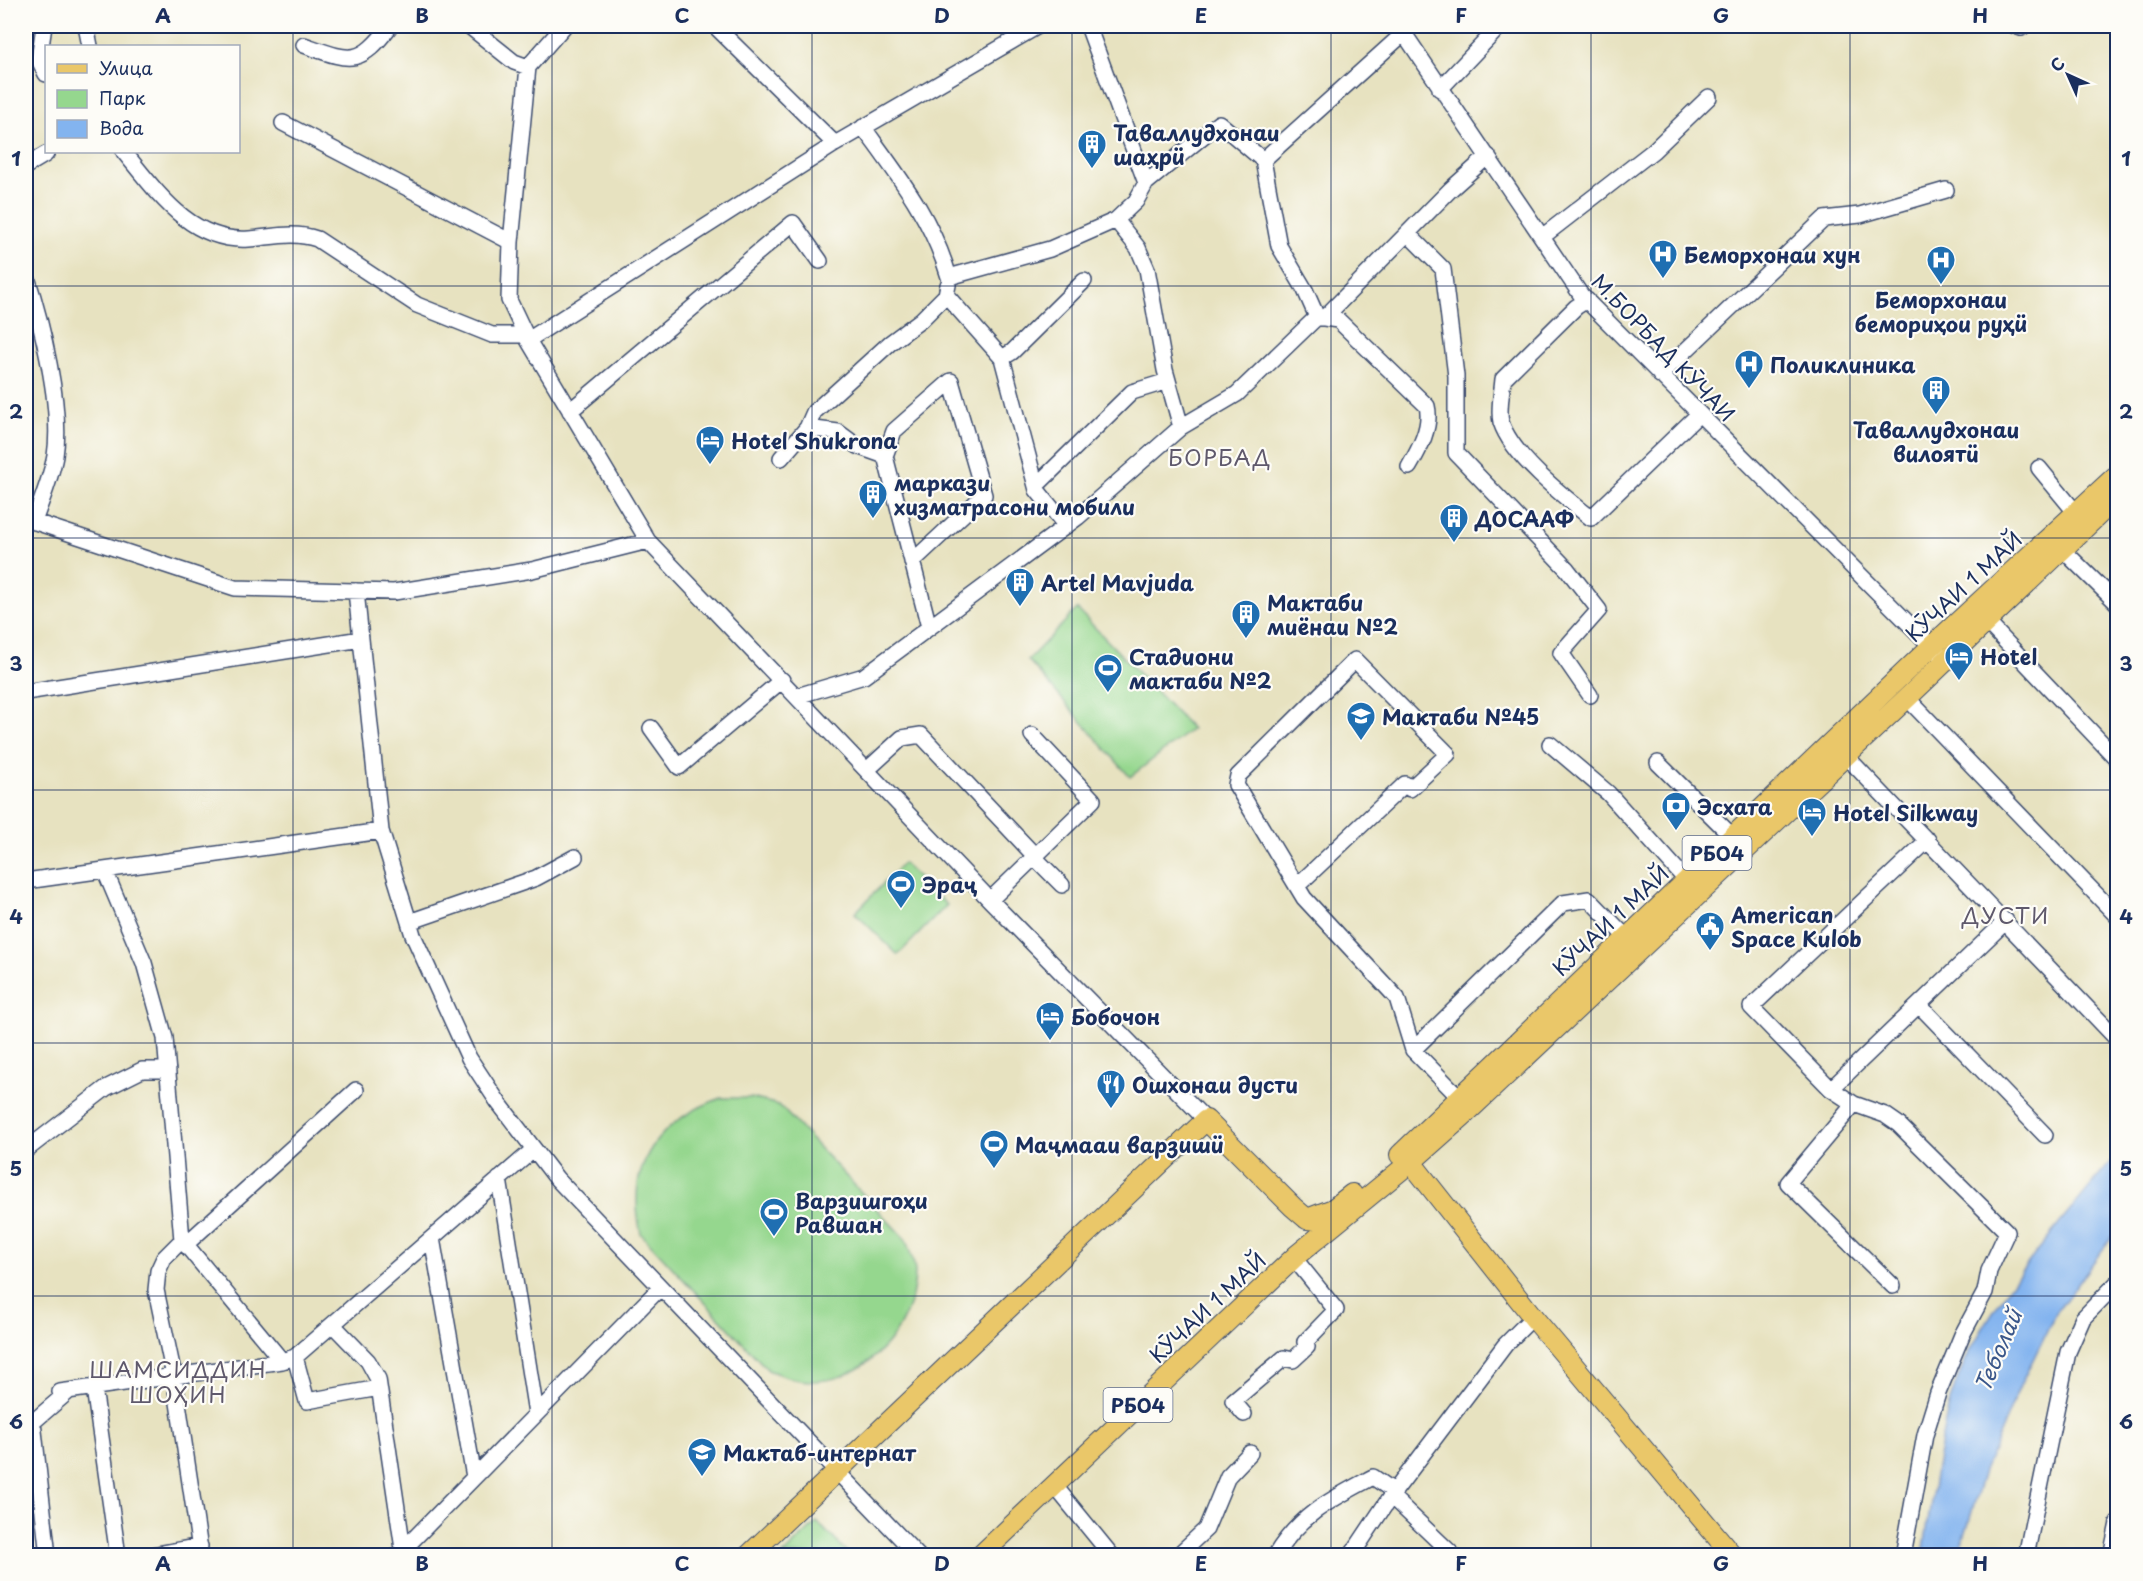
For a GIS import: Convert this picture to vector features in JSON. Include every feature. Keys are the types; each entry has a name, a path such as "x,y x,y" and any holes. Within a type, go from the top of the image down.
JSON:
{"main road":[{"name":"КӮЧАИ 1 МАЙ","path":"1307,1219 1333,1209 1407,1157 1460,1098 1626,937 1733,837 1939,653 2076,513 2118,474"},
{"name":"КӮЧАИ 1 МАЙ","path":"980,1556 1295,1257 1339,1220 1907,698 1939,653 1986,621 2118,496"},
{"path":"748,1556 1206,1120 1307,1219 1339,1220"},
{"path":"1407,1157 1533,1317 1733,1556"},
{"name":"РБ04","path":"1295,1257 1308,1235 1307,1219"}],"street":[{"path":"39,60 44,26"},
{"path":"86,26 90,45"},
{"path":"304,45 344,59 361,55 377,43 390,26"},
{"path":"469,26 514,62 528,68"},
{"path":"564,26 528,68 511,242 509,300 527,337 570,411 648,541 990,900 1206,1120"},
{"path":"715,26 835,144"},
{"path":"125,153 165,202 207,233 229,240 301,233 317,239 417,305 492,335 527,337 835,144 1038,26"},
{"path":"1088,26 1146,183"},
{"path":"1440,89 1500,26"},
{"path":"2015,26 2021,28 2024,26"},
{"path":"1263,160 1401,29"},
{"name":"М.БОРБАД КӮЧАИ","path":"1401,29 1587,300 1939,653"},
{"path":"26,49 39,60 45,72"},
{"path":"1542,237 1653,151 1709,97"},
{"path":"283,123 511,242"},
{"path":"950,276 1050,249 1116,220 1136,201 1146,183 1219,123 1263,160 1279,246 1321,318"},
{"path":"781,458 807,428 814,412 946,295 950,276 939,242 912,194 863,127"},
{"path":"26,166 46,154"},
{"path":"797,696 864,676 1066,526 1180,427 1237,394 1321,318 1451,189 1488,156"},
{"path":"1660,375 1824,219 1860,215 1946,190"},
{"path":"1116,220 1138,248 1147,269 1168,381 1180,427"},
{"path":"570,411 793,224 820,261"},
{"path":"1408,234 1443,269 1458,411 1456,453 1566,569 1599,610 1561,653 1590,695"},
{"path":"26,274 40,318 57,427 55,457 30,521 235,588 394,592 532,570 648,541"},
{"path":"1002,358 1012,352 1084,281"},
{"path":"946,295 1002,358 1036,486 1066,526"},
{"path":"1587,300 1576,307 1503,379 1501,421 1515,446 1560,493 1591,518 1700,414"},
{"path":"1321,318 1338,320 1427,406 1429,414 1420,447 1409,467"},
{"path":"912,562 984,495 951,381 894,431 885,456 912,562 929,627"},
{"path":"1036,486 1132,392 1168,381"},
{"path":"1429,414 1458,411"},
{"path":"807,428 838,432 857,446 885,456"},
{"path":"2039,468 2076,513"},
{"path":"2062,549 2118,604"},
{"path":"356,591 381,831 409,922 469,1058 533,1150 660,1288 918,1556"},
{"path":"1986,621 2118,760"},
{"path":"26,692 361,639"},
{"path":"1297,886 1405,784 1410,789 1448,754 1355,660 1238,776 1236,786 1304,898 1397,998 1413,1050 1460,1098"},
{"path":"651,728 679,767 782,680"},
{"path":"1907,698 2118,917"},
{"path":"867,770 902,738 921,735 1062,885"},
{"path":"990,900 1036,858 1093,800 1032,735"},
{"path":"1550,744 1608,793 1687,881"},
{"path":"1845,755 2116,1038"},
{"path":"1658,763 1733,837"},
{"path":"26,881 381,831"},
{"path":"1903,1556 1925,1435 1935,1403 1962,1335 1985,1293 1989,1271 2007,1232 1899,1124 1886,1115 1854,1104 1831,1089 1751,1007 1928,840"},
{"path":"409,922 536,878 575,857"},
{"path":"105,871 144,963 165,1038 184,1242 288,1359 307,1401 380,1388"},
{"path":"1413,1050 1563,903 1589,899 1626,937"},
{"path":"1831,1089 2006,921"},
{"path":"1919,1005 2045,1136"},
{"path":"26,1150 106,1088 141,1070 168,1070"},
{"path":"146,1556 200,1551 174,1376 156,1290 158,1270 164,1258 356,1090"},
{"path":"1854,1104 1788,1183 1893,1287"},
{"path":"48,1556 29,1425 65,1392 288,1359 333,1324 533,1150"},
{"path":"499,1179 536,1413"},
{"path":"432,1238 474,1477"},
{"path":"1244,1414 1233,1401 1284,1358 1293,1359 1307,1347 1305,1342 1336,1310 1295,1257"},
{"path":"2026,1556 2068,1352 2083,1318 2118,1282"},
{"path":"400,1552 660,1288"},
{"path":"1351,1556 1393,1494 1505,1345 1533,1317"},
{"path":"333,1324 368,1361 378,1379 400,1552"},
{"path":"93,1388 118,1556"},
{"path":"1177,1556 1206,1529 1228,1476 1251,1453"},
{"path":"1275,1556 1286,1538 1318,1507 1372,1477 1393,1494 1454,1556"},
{"path":"1054,1485 1112,1556"},
{"path":"2112,1556 2118,1523"}],"green space":[{"name":"Стадиони мактаби №2","path":"1077,609 1192,729 1130,777 1028,660"},
{"name":"Эраҷ","path":"903,863 947,905 898,955 855,913"},
{"path":"721,1098 751,1098 779,1105 906,1240 915,1271 912,1294 905,1316 894,1336 878,1353 860,1367 840,1377 818,1381 794,1379 768,1370 641,1234 637,1209 638,1187 642,1167 651,1149 663,1133 679,1120 698,1108"},
{"path":"817,1522 850,1555 783,1555"}],"water":[{"name":"Теболай","path":"2117,1154 2117,1230 2056,1313 2020,1386 1984,1471 1959,1555 1923,1555 1942,1437 1951,1398 1963,1366 2000,1301 2047,1239"}],"place":[{"name":"Таваллудхонаи шаҳрӣ","path":"1092,170"},
{"name":"Беморхонаи хун","path":"1663,280"},
{"name":"Беморхонаи бемориҳои руҳӣ","path":"1941,286"},
{"name":"Поликлиника","path":"1749,390"},
{"name":"Таваллудхонаи вилоятӣ","path":"1936,416"},
{"name":"Hotel Shukrona","path":"710,466"},
{"name":"маркази хизматрасони мобили","path":"873,520"},
{"name":"ДОСААФ","path":"1454,544"},
{"name":"Artel Mavjuda","path":"1020,608"},
{"name":"Мактаби миёнаи №2","path":"1246,640"},
{"name":"Hotel","path":"1959,682"},
{"name":"Стадиони мактаби №2","path":"1108,694"},
{"name":"Мактаби №45","path":"1361,742"},
{"name":"Эсхата","path":"1676,832"},
{"name":"Hotel Silkway","path":"1812,838"},
{"name":"Эраҷ","path":"901,910"},
{"name":"American Space Kulob","path":"1710,952"},
{"name":"Бобочон","path":"1050,1042"},
{"name":"Ошхонаи дусти","path":"1111,1110"},
{"name":"Маҷмааи варзишӣ","path":"994,1170"},
{"name":"Варзишгоҳи Равшан","path":"774,1238"},
{"name":"Мактаб-интернат","path":"702,1478"}],"district":[{"name":"БОРБАД","path":"1220,456"},
{"name":"ДУСТИ","path":"2006,914"},
{"name":"ШАМСИДДИН ШОҲИН","path":"178,1380"}]}
